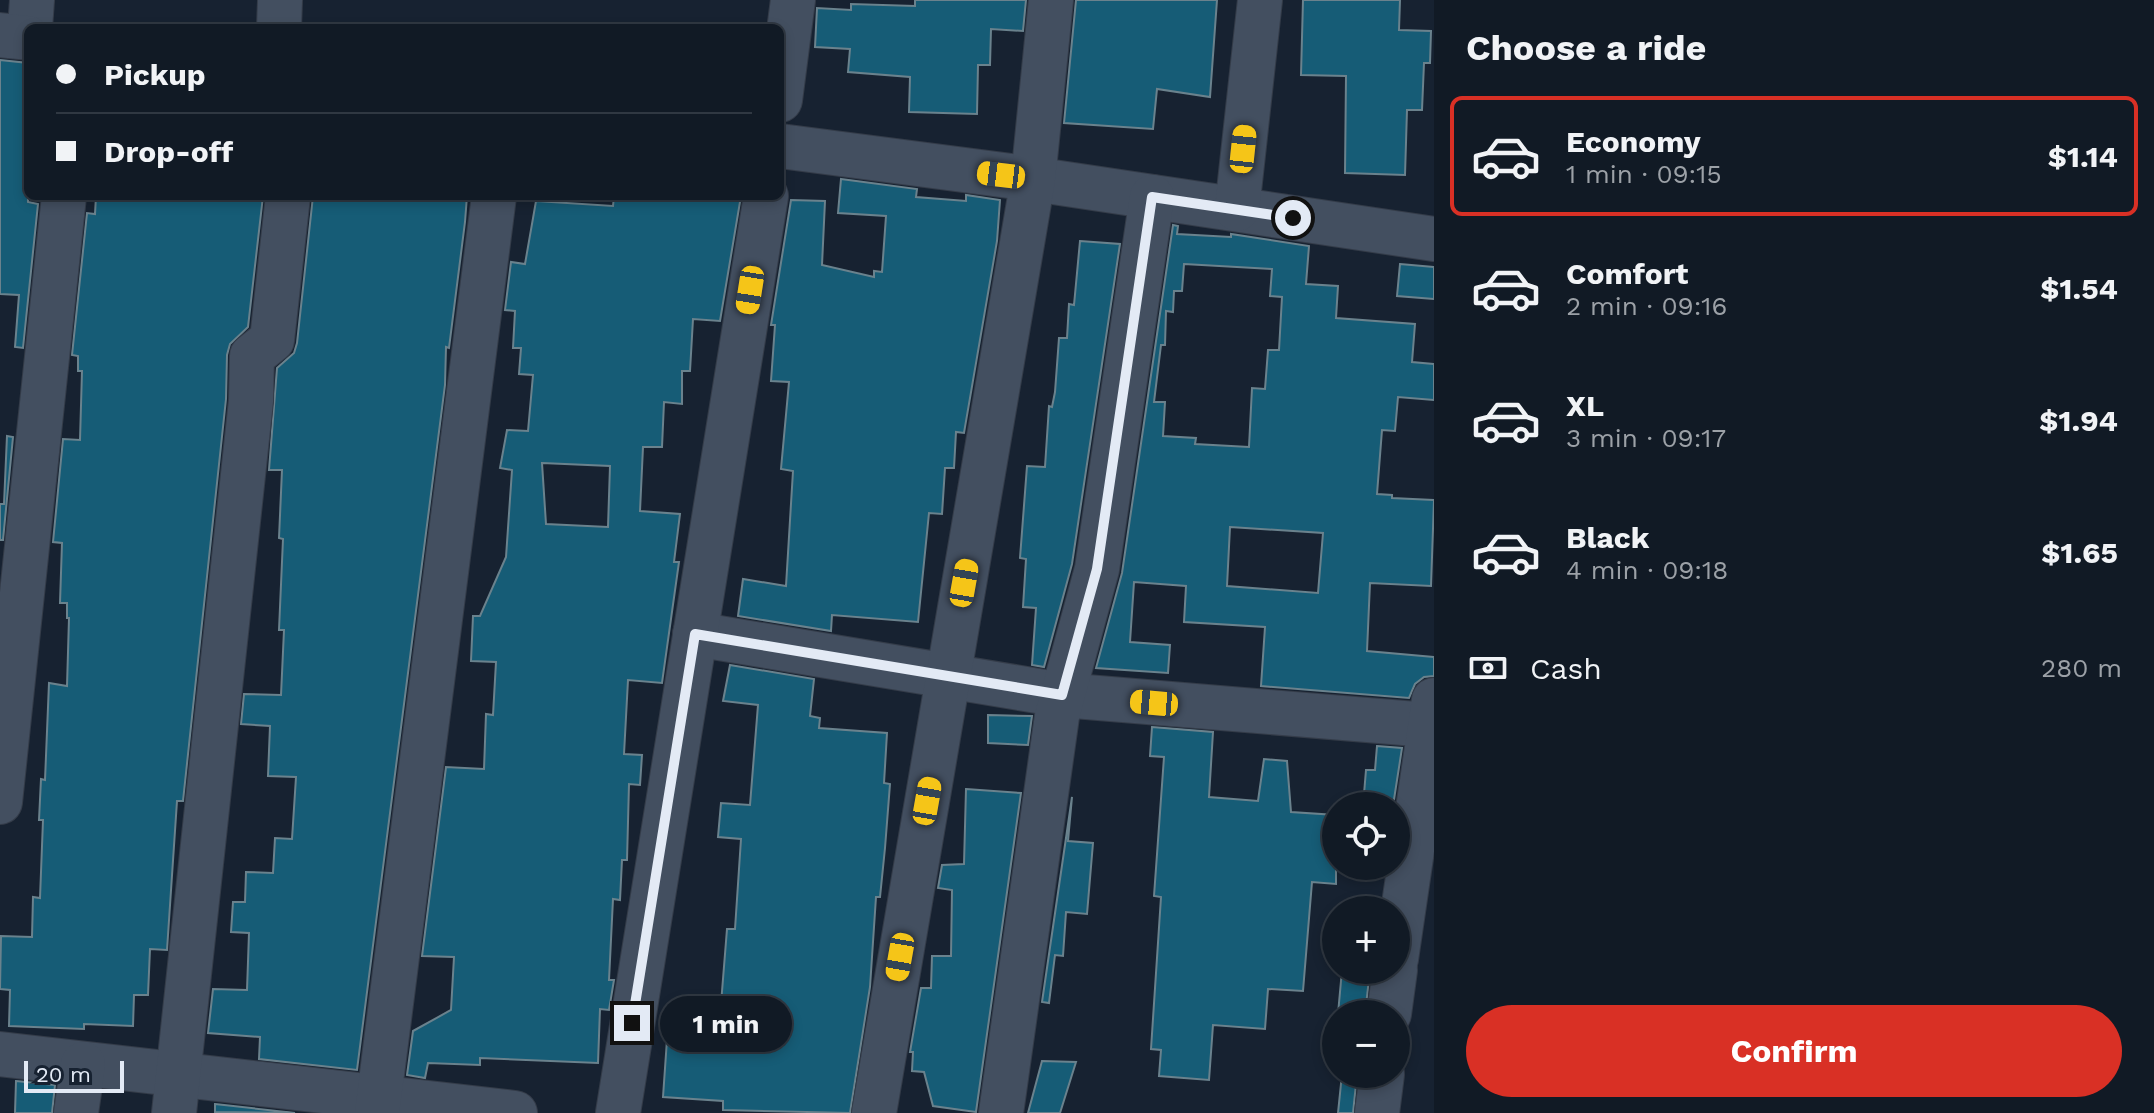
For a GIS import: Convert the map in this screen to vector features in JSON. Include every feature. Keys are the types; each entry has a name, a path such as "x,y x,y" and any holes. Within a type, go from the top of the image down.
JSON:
{"street":[{"path":"30,24 32,0"},
{"path":"279,24 280,0"},
{"path":"784,69 793,0"},
{"path":"874,1113 1033,179 1051,0"},
{"path":"1237,209 1260,0"},
{"path":"0,35 24,38"},
{"path":"784,147 1033,179 1434,239"},
{"path":"1001,1113 1057,716 1097,569 1152,197"},
{"path":"0,802 64,200"},
{"path":"177,1094 251,401 252,356 272,340 288,200"},
{"path":"378,1105 493,200"},
{"path":"618,1113 765,200"},
{"path":"695,634 1062,695 1431,713 1405,896"},
{"path":"0,1054 83,1064 177,1094 503,1112"},
{"path":"76,1113 83,1064"},
{"path":"1377,1113 1380,1088"}],"building":[{"path":"915,0 1026,0 1023,31 991,29 990,65 978,65 977,114 909,112 910,77 848,72 850,49 815,47 817,8 851,10 851,4 915,6"},
{"path":"1076,0 1217,0 1210,97 1157,89 1153,129 1064,123"},
{"path":"1303,0 1400,0 1399,30 1431,31 1430,63 1424,63 1422,110 1407,110 1405,175 1345,173 1346,76 1301,75"},
{"path":"0,60 24,63 24,200 38,204 23,348 15,347 19,295 0,294"},
{"path":"841,179 917,189 916,197 966,201 966,195 1000,200 997,241 964,433 956,432 954,468 945,468 942,514 929,513 918,622 832,615 831,631 738,616 743,579 786,586 793,471 781,469 789,382 771,381 775,325 771,325 791,200 825,201 822,265 874,277 874,271 882,272 886,216 838,213"},
{"path":"96,200 263,200 248,327 230,344 227,355 226,399 183,801 177,801 167,950 150,949 148,995 134,995 133,1026 84,1024 84,1029 9,1026 10,990 0,989 1,936 32,937 33,897 40,898 43,820 39,820 41,779 45,780 49,683 67,686 69,618 67,603 60,603 62,543 53,542 63,439 80,440 82,371 78,371 78,356 72,355 87,213 95,214"},
{"path":"313,200 467,200 357,1070 259,1059 260,1037 208,1033 213,989 247,990 249,933 231,932 233,902 245,902 246,872 273,873 275,838 292,839 296,777 268,776 270,726 241,724 244,694 281,695 284,630 279,630 282,470 269,470 277,368 294,353"},
{"path":"614,200 740,200 720,321 693,319 690,371 682,371 682,404 664,402 662,447 643,447 640,511 680,514 674,562 679,562 662,683 628,680 624,754 642,755 640,785 629,784 627,860 622,860 620,900 613,899 609,980 614,980 609,1010 600,1009 598,1063 480,1058 480,1065 428,1063 425,1078 407,1075 413,1031 451,1010 454,957 422,956 446,767 484,769 486,714 493,715 496,662 471,661 473,616 480,616 506,557 512,470 500,468 507,430 528,431 533,375 519,374 521,348 513,348 515,311 505,310 511,262 525,264 536,201 613,206","holes":["542,463 610,466 608,527 546,524"]},
{"path":"1173,225 1178,226 1177,234 1231,237 1231,234 1309,246 1306,284 1338,286 1336,318 1415,324 1412,362 1434,364 1434,400 1398,397 1395,431 1382,430 1377,494 1392,495 1392,498 1434,500 1431,586 1370,583 1367,651 1434,657 1434,676 1424,677 1415,684 1409,698 1261,686 1265,627 1184,622 1186,586 1134,582 1130,642 1170,645 1168,673 1096,668 1122,573","holes":["1184,264 1272,269 1270,296 1282,297 1279,350 1268,350 1265,389 1252,388 1249,447 1195,444 1196,438 1163,436 1165,402 1154,402 1161,345 1165,345 1166,311 1173,312 1174,291 1182,291","1230,527 1323,533 1318,593 1227,586"]},
{"path":"1080,241 1120,244 1072,564 1044,667 1032,665 1036,608 1023,607 1026,559 1020,558 1027,466 1045,467 1049,406 1052,407 1055,392 1059,338 1067,338 1069,304 1074,305"},
{"path":"1400,264 1434,267 1434,299 1397,296"},
{"path":"7,436 13,437 3,540 0,540 0,504 4,504"},
{"path":"730,665 814,679 810,716 820,718 819,728 887,733 884,783 890,784 885,848 880,897 876,897 870,987 850,1113 723,1110 723,1101 663,1097 668,1025 719,1029 727,929 735,929 741,839 718,837 721,803 750,805 758,705 723,701"},
{"path":"988,715 1032,716 1028,745 988,743"},
{"path":"1152,727 1213,732 1209,797 1258,801 1264,759 1287,761 1291,812 1322,814 1322,880 1336,880 1336,884 1312,882 1303,991 1268,989 1265,1029 1213,1025 1209,1080 1159,1076 1161,1050 1151,1049 1161,897 1154,896 1164,757 1150,756"},
{"path":"1377,746 1402,748 1395,792 1364,792 1366,770 1375,770"},
{"path":"966,789 1021,793 976,1112 933,1106 924,1072 912,1071 913,1052 910,1052 921,988 931,988 932,956 951,956 952,890 938,888 942,865 964,864"},
{"path":"1072,797 1068,841 1093,843 1087,914 1066,912 1063,956 1055,955 1049,1003 1042,1002"},
{"path":"1341,984 1368,984 1367,1000 1339,1000"},
{"path":"1042,1061 1076,1062 1060,1113 1028,1113"},
{"path":"16,1081 55,1085 52,1113 15,1113"},
{"path":"1341,1088 1356,1088 1353,1113 1338,1113"},
{"path":"215,1104 295,1113 215,1112"}],"route":[{"path":"632,1023 695,634 1062,695 1097,569 1152,197 1293,218"}]}
